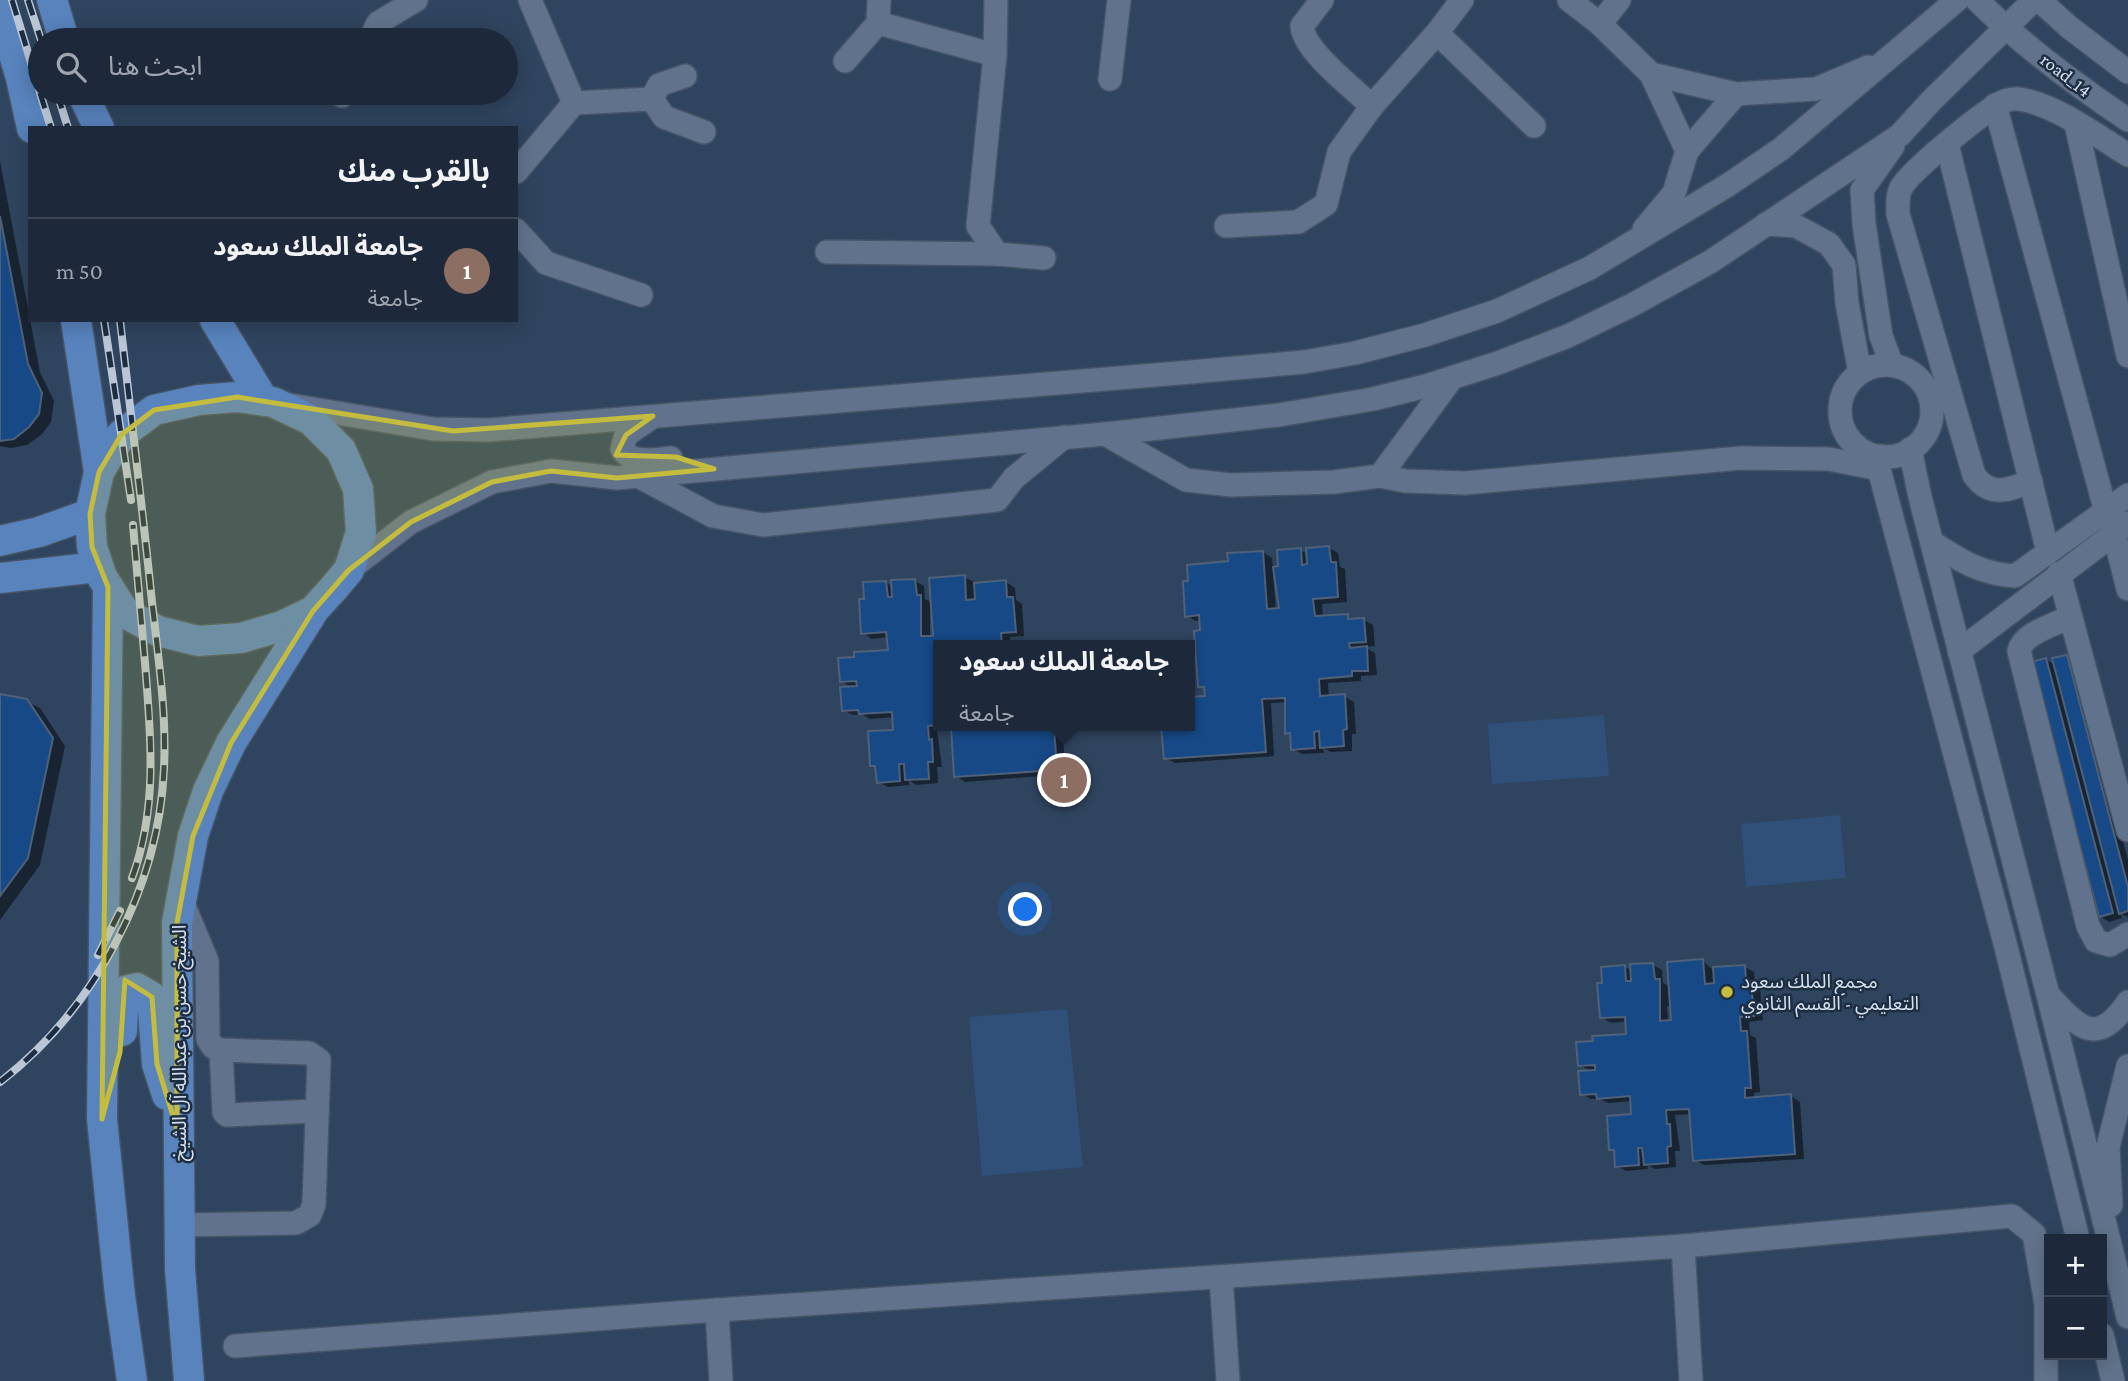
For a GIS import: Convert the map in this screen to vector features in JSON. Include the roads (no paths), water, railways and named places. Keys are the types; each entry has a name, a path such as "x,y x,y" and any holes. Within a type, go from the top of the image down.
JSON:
{"main road":[{"path":"52,0 60,28"},
{"path":"0,7 32,126"},
{"name":"الشيخ حسن بن عبدالله آل الشيخ","path":"76,322 99,472"},
{"path":"216,322 269,401"},
{"name":"الشيخ حسن بن عبدالله آل الشيخ","path":"189,1381 181,1295 177,1129 177,923 181,899 193,836 208,791 231,743 313,611 349,570 361,532 358,489 341,450 311,420 269,401 237,397 199,400 154,410 121,435 99,472 90,514 92,547 103,577 125,613 158,631 198,641 241,638 282,626 313,611"},
{"path":"0,541 39,532 90,514"},
{"path":"0,578 103,577"},
{"name":"الشيخ حسن بن عبدالله آل الشيخ","path":"103,577 102,1119 120,1296 132,1381"},
{"path":"102,1119 120,1052 124,991 137,988 152,997 157,1064 177,1129"}],"street":[{"path":"376,28 378,23 416,0"},
{"path":"530,0 574,103"},
{"path":"996,0 995,55 978,226 997,254"},
{"path":"1110,79 1119,0"},
{"path":"1322,0 1302,26 1303,37 1312,49 1372,106"},
{"path":"1226,226 1298,222 1326,204 1339,152 1372,106 1437,33 1462,0"},
{"path":"1569,0 1600,24 1651,74 1688,151"},
{"path":"1600,24 1619,0"},
{"path":"269,401 365,416 401,425 453,431 530,427 1191,372 1304,362 1355,353 1425,335 1497,311 1590,268 1632,244 1782,149 1957,0"},
{"name":"road_14","path":"1976,0 2005,28 2128,120"},
{"path":"1892,365 1881,336 1864,224 1862,191 1900,135 2034,0"},
{"path":"2039,0 2069,27 2128,72"},
{"path":"845,61 879,11 995,55"},
{"path":"1437,33 1534,126"},
{"path":"1651,74 1736,94 1816,89 1890,57"},
{"path":"652,99 659,85 685,76"},
{"path":"1632,244 1674,194 1688,151 1736,94"},
{"path":"2031,481 1998,491 1982,486 1974,475 1898,214 1897,198 1907,179 1947,144 1995,105 2015,98 2033,102 2128,155"},
{"path":"518,170 574,103 652,99"},
{"path":"652,99 664,117 704,132"},
{"path":"1995,105 2116,522 2128,589"},
{"path":"2076,124 2128,356"},
{"path":"349,570 411,522 492,482 551,471 617,478 1105,434 1312,410 1373,399 1452,378 1568,336 1632,305 1710,262 1900,135"},
{"path":"1947,144 2048,552"},
{"path":"1766,225 1796,226 1829,244 1844,265 1847,303 1860,373"},
{"path":"518,232 546,263 640,295"},
{"path":"827,252 997,254 1044,258"},
{"path":"1105,434 1186,480 1231,485 1334,482 1380,476 1405,481 1465,483 1741,458 1829,459 1880,463 1910,449 1919,442 1929,425 1929,397 1917,377 1892,365 1873,367 1860,373 1844,392 1840,407 1841,421 1854,443 1880,463 2006,947 2077,1234"},
{"path":"1380,476 1452,378"},
{"path":"653,416 626,435 622,449 626,455 638,460 676,457 715,469"},
{"path":"638,476 713,516 763,525 997,500 1014,478 1064,437"},
{"path":"1910,449 1920,498 2128,1317"},
{"path":"1959,651 2059,573 2116,522 2128,495"},
{"path":"1933,543 1978,569 1993,575 2015,576 2048,552 2116,522"},
{"path":"2059,573 2128,830"},
{"path":"2070,617 2029,637 2019,651 2088,926 2095,942 2110,944 2128,934"},
{"path":"179,1225 296,1223 310,1215 314,1204 318,1060 309,1053 221,1050 213,1047 208,1040 207,961 181,899"},
{"path":"2048,995 2075,1024 2096,1029 2110,1023 2128,1002"},
{"path":"221,1050 224,1112 227,1115 317,1111"},
{"path":"2113,1258 2108,1147 2128,1066"},
{"path":"234,1346 717,1310 1683,1246 2012,1216 2034,1234 2046,1304 2046,1381"},
{"path":"1683,1246 1692,1381"},
{"path":"1220,1277 1227,1381"},
{"path":"717,1310 721,1381"},
{"path":"2107,1356 2113,1381"}],"railway":[{"path":"12,0 28,53"},
{"path":"28,0 37,28"},
{"path":"44,105 50,126"},
{"path":"61,105 67,126"},
{"path":"104,322 131,500"},
{"path":"0,1082 34,1052 65,1019 116,943 135,901 150,857 159,813 165,745 162,698 120,322"},
{"path":"132,878 146,825 151,772 133,525"},
{"path":"98,955 120,911"}],"place":[{"name":"جامعة الملك سعود","path":"1064,780"},
{"name":"مجمع الملك سعود التعليمي - القسم الثانوي","path":"1727,992"}]}
